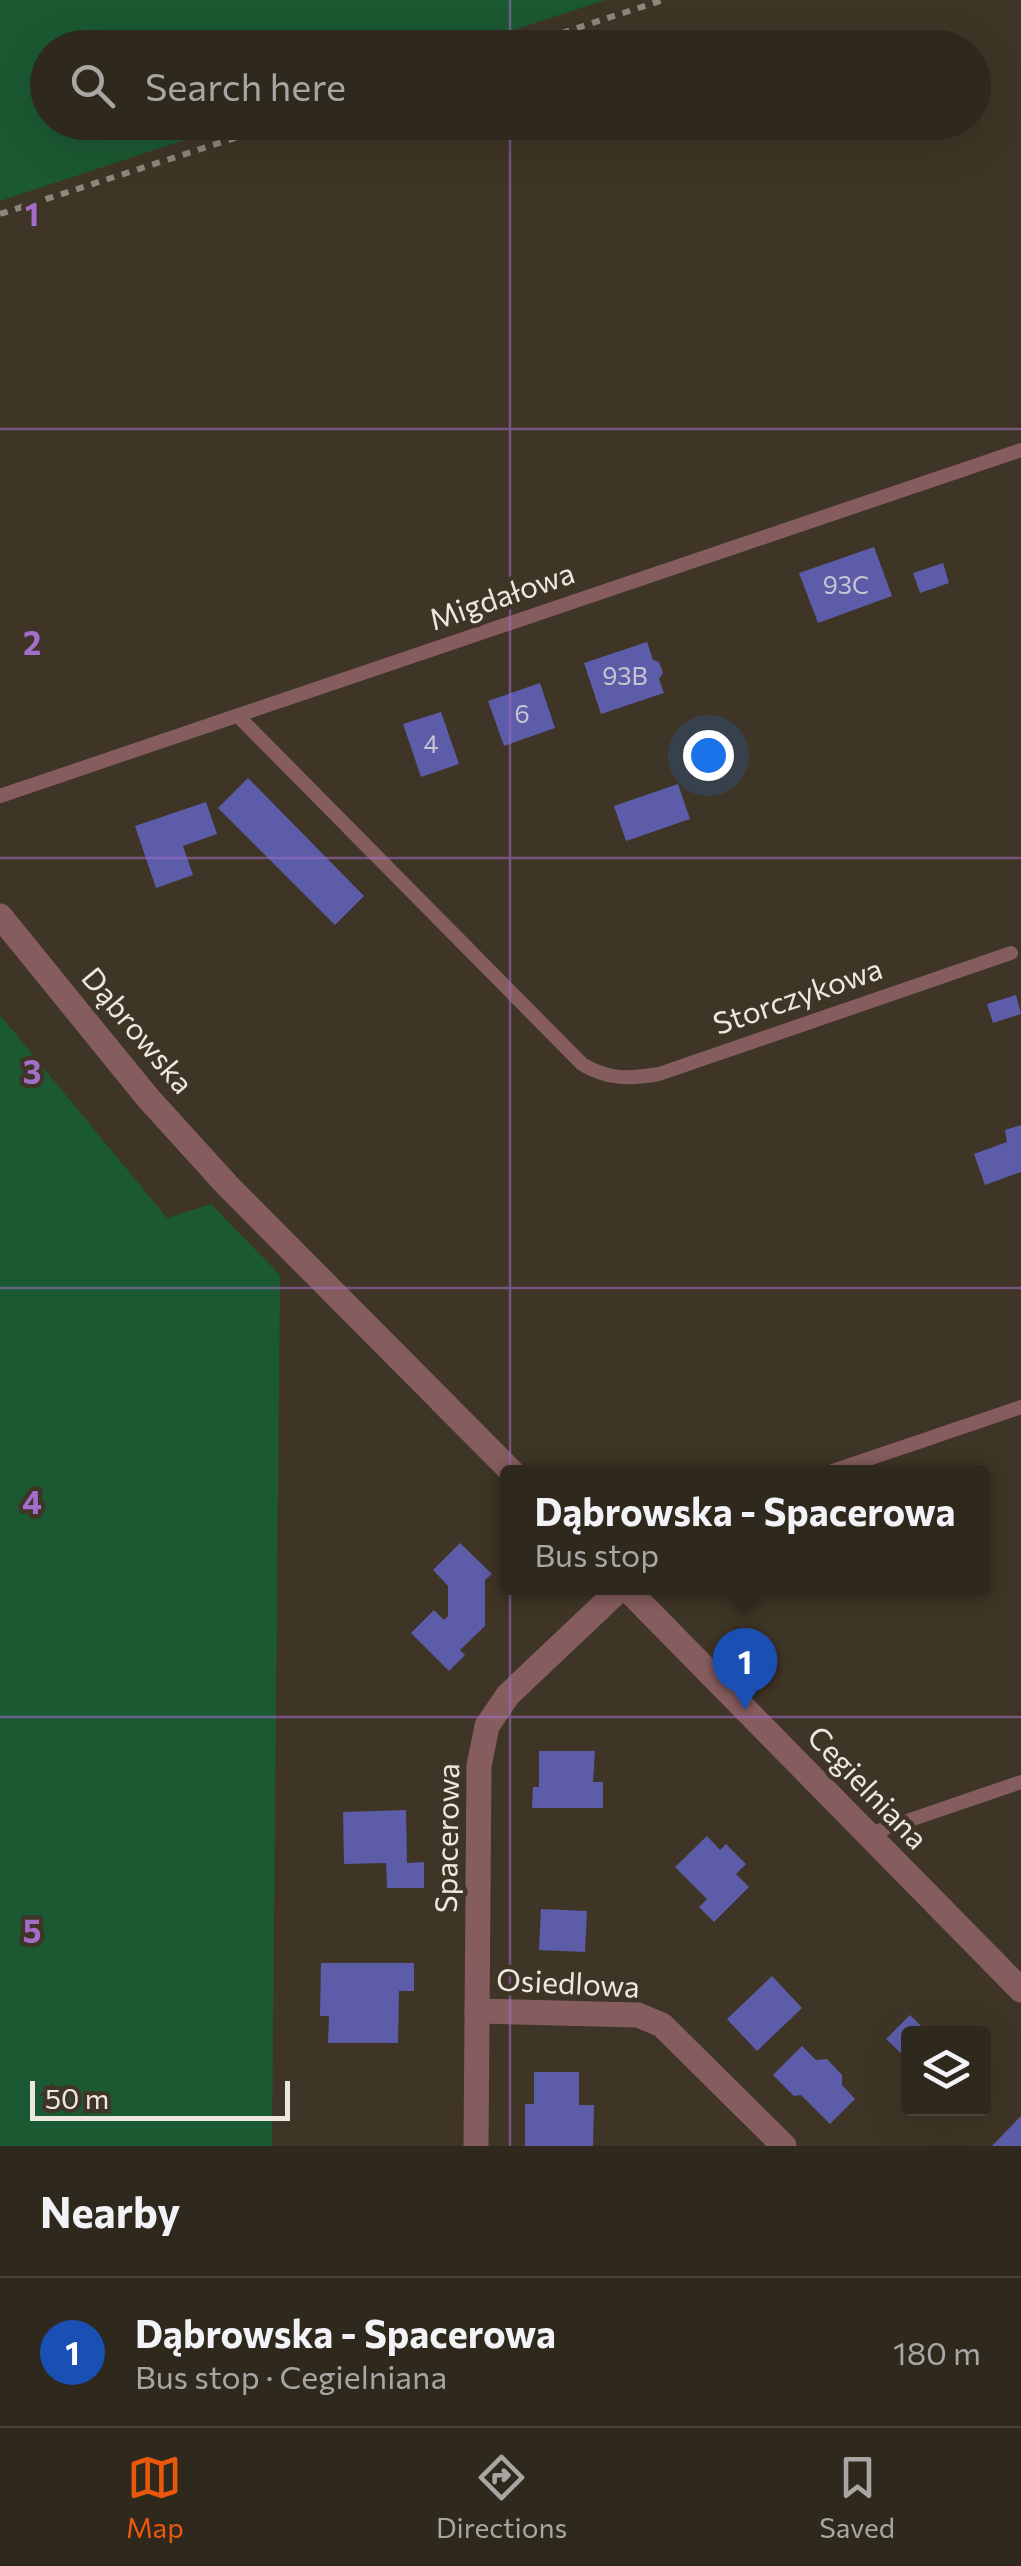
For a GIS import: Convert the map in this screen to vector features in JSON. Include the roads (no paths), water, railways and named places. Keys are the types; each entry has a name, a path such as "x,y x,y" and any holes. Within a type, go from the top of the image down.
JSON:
{"street":[{"name":"Dąbrowska","path":"0,916 148,1098 227,1185 505,1465"},
{"name":"Spacerowa","path":"476,2146 479,1766 487,1726 508,1695 616,1595"},
{"name":"Cegielniana","path":"631,1595 1021,1990"},
{"name":"Osiedlowa","path":"477,2012 638,2015 662,2024 784,2146"}],"lane":[{"name":"Migdałowa","path":"0,796 1021,450"},
{"name":"Storczykowa","path":"238,716 582,1064 602,1076 633,1079 659,1074 1010,953"},
{"path":"851,1465 1021,1407"},
{"path":"866,1835 1021,1782"}],"place":[{"name":"Dąbrowska - Spacerowa","path":"745,1710"}]}
